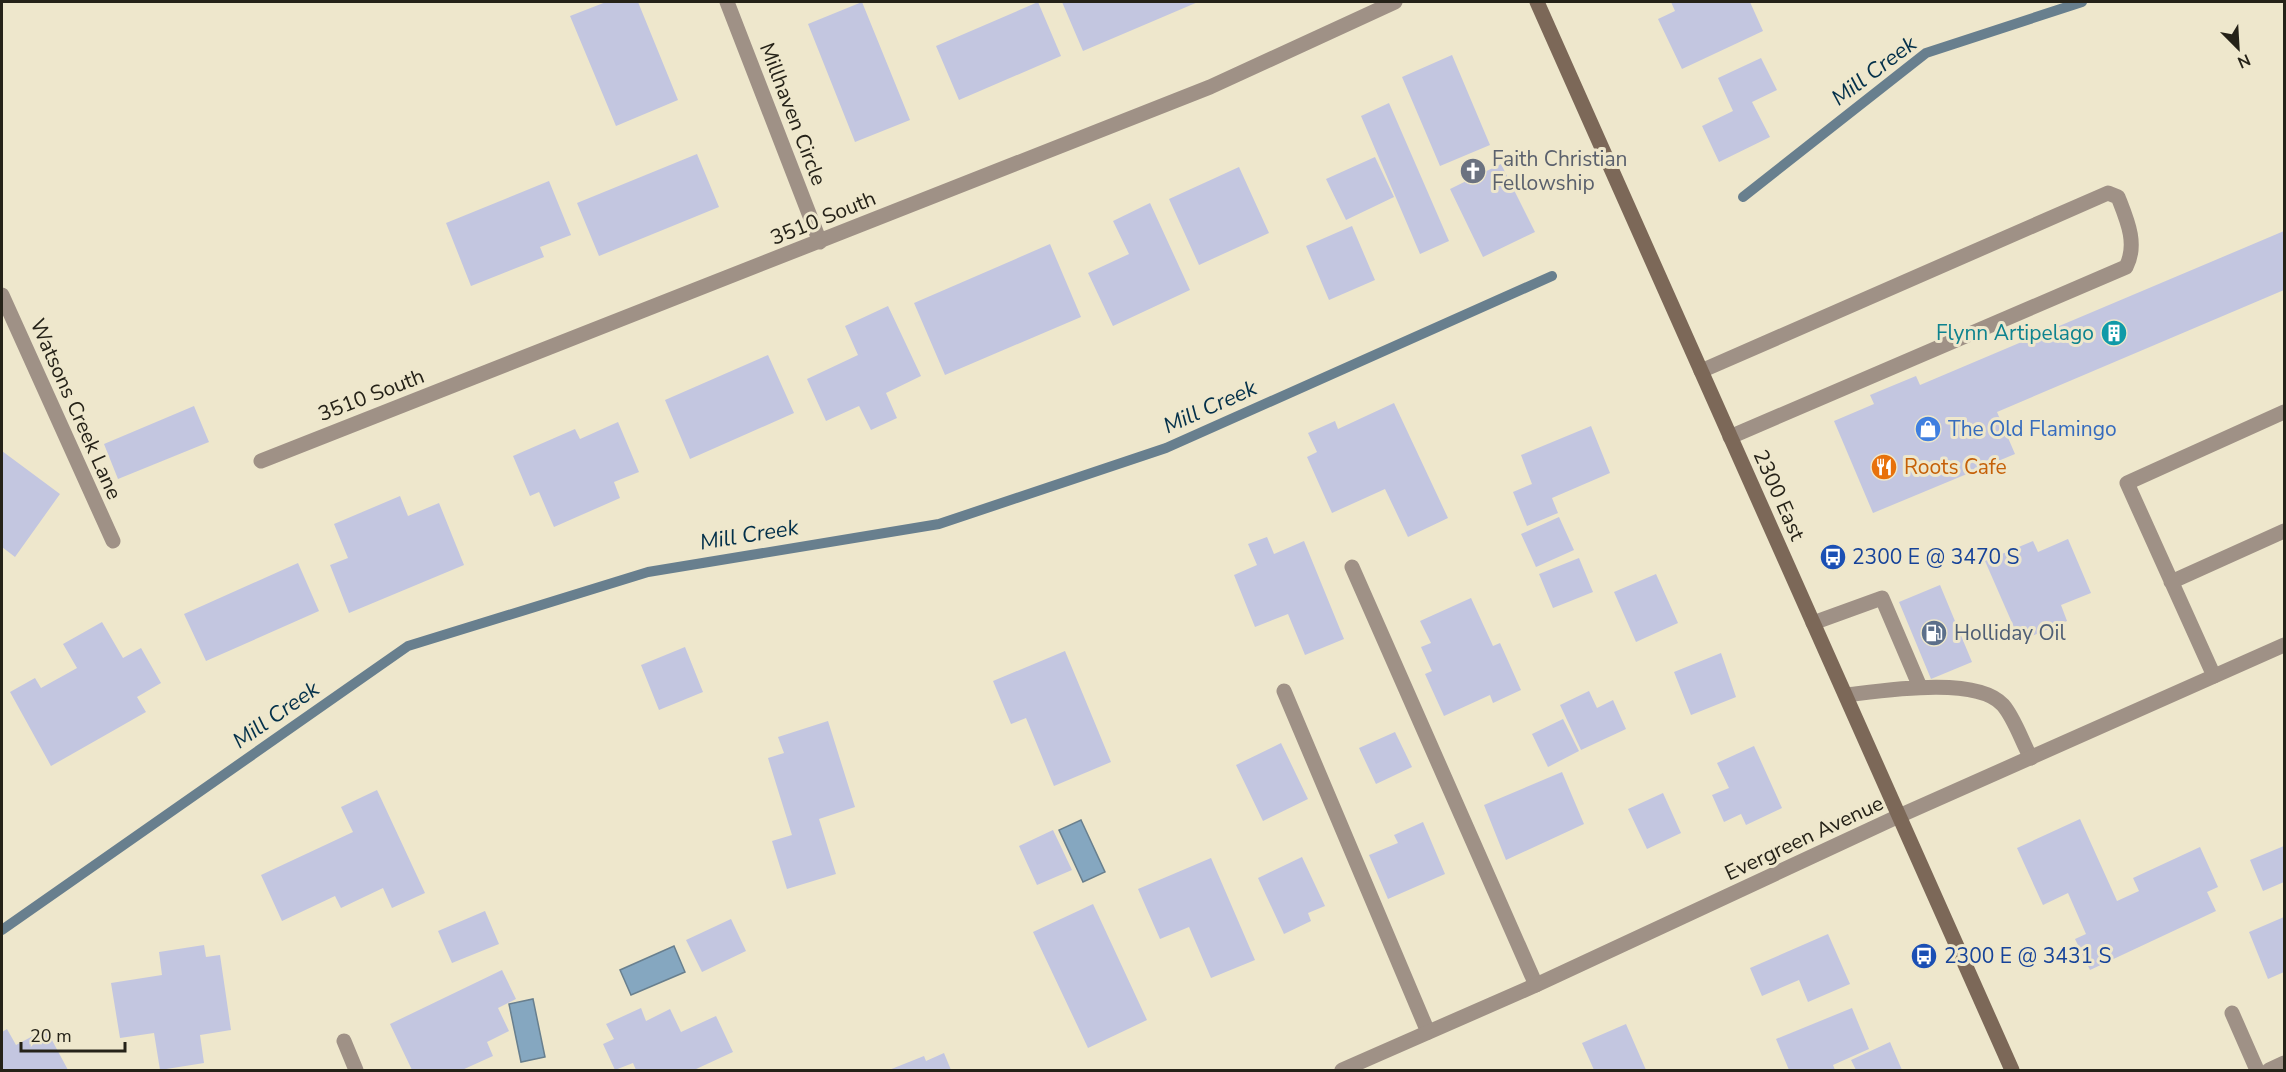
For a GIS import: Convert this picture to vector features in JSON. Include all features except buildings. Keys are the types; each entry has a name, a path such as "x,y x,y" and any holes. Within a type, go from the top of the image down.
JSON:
{"main road":[{"name":"2300 East","path":"1537,2 2012,1071"}],"street":[{"name":"Millhaven Circle","path":"727,2 820,242"},
{"name":"3510 South","path":"261,461 1210,87 1395,2"},
{"path":"1701,371 2108,193 2118,197 2129,226 2132,255 2126,267 1730,437"},
{"name":"Watsons Creek Lane","path":"2,295 113,541"},
{"path":"2214,676 2127,483 2284,412"},
{"path":"2172,582 2284,531"},
{"path":"1352,567 1536,986"},
{"path":"1813,623 1882,598 1920,687"},
{"name":"Evergreen Avenue","path":"1342,1071 1536,986 1899,816 2284,645"},
{"path":"1846,696 1920,687 1968,690 1996,700 2002,705 2031,758"},
{"path":"1284,691 1428,1032"},
{"path":"2232,1013 2258,1071"},
{"path":"344,1041 356,1071"},
{"path":"2269,1071 2284,1063"}],"water":[{"path":"1081,820 1105,872 1083,882 1059,830"},
{"path":"674,946 685,972 631,995 620,970"},
{"path":"533,999 545,1057 521,1062 509,1004"}],"waterway":[{"name":"Mill Creek","path":"1743,197 1926,53 2082,2"},
{"name":"Mill Creek","path":"2,930 408,646 648,572 939,524 1166,448 1552,276"}],"place":[{"name":"Faith Christian Fellowship","path":"1473,171"},
{"name":"Flynn Artipelago","path":"2114,333"},
{"name":"The Old Flamingo","path":"1928,429"},
{"name":"Roots Cafe","path":"1884,467"},
{"name":"2300 E @ 3470 S","path":"1833,557"},
{"name":"Holliday Oil","path":"1934,633"},
{"name":"2300 E @ 3431 S","path":"1924,956"}]}
